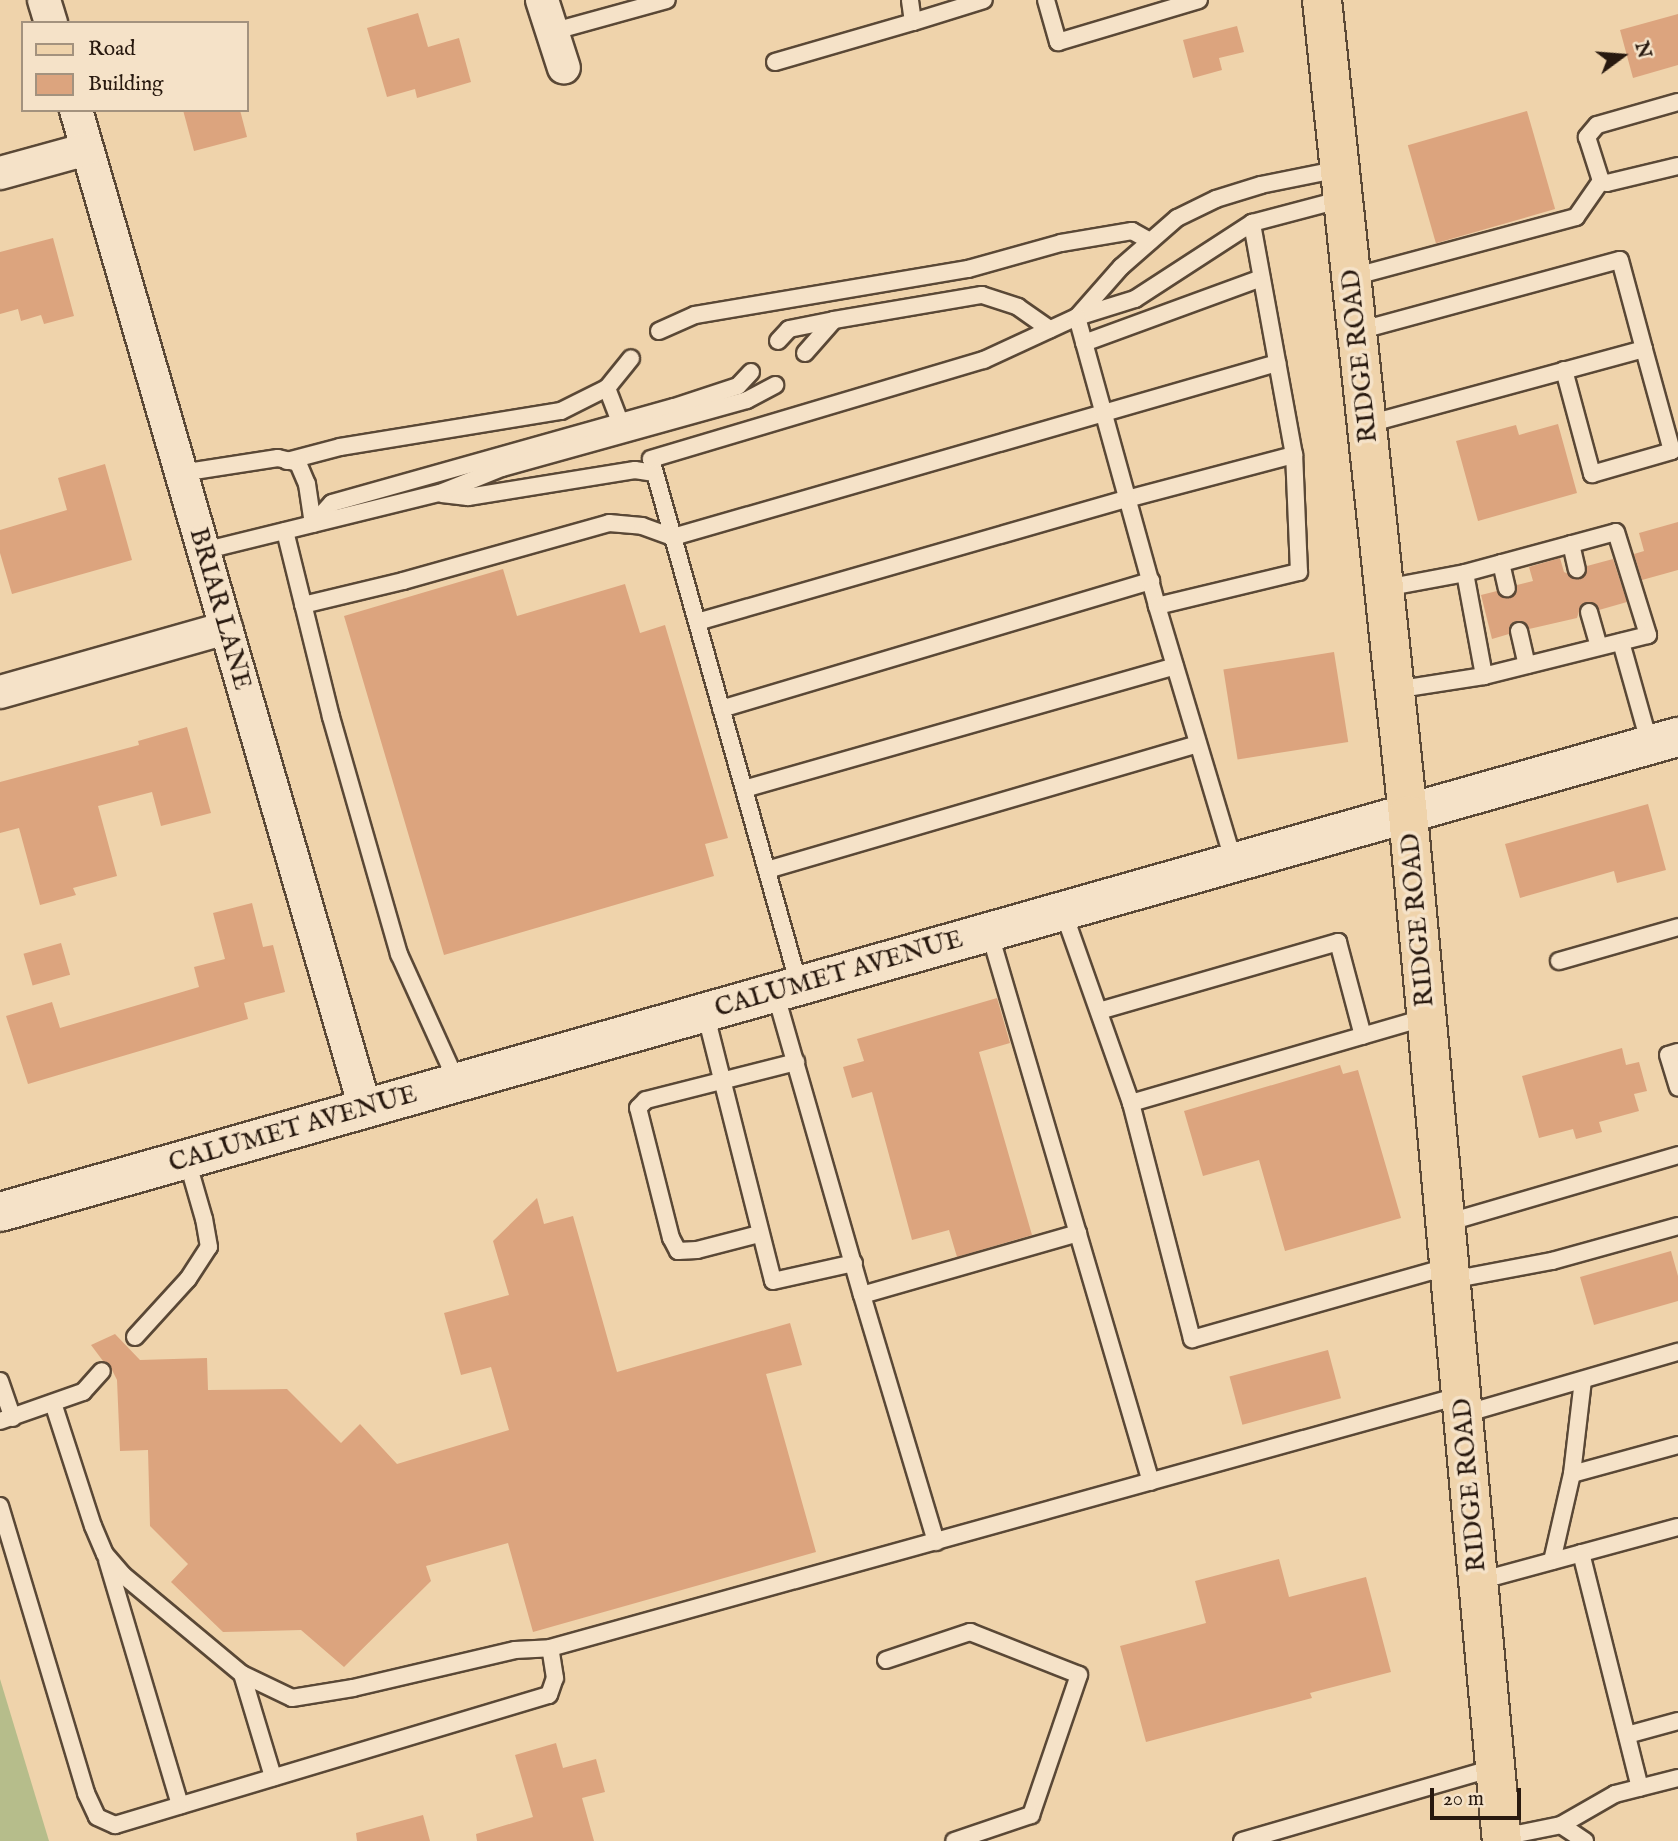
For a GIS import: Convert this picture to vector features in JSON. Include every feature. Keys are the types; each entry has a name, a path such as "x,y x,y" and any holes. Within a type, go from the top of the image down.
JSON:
{"main road":[{"name":"RIDGE ROAD","path":"1322,0 1408,815 1502,1839"},
{"name":"CALUMET AVENUE","path":"0,1212 1664,741"}],"street":[{"path":"44,0 50,21"},
{"path":"542,0 564,68"},
{"name":"BRIAR LANE","path":"77,112 365,1108"},
{"path":"0,173 87,149"},
{"path":"0,692 226,628"}],"lane":[{"path":"551,32 667,0"},
{"path":"910,0 913,22"},
{"path":"775,62 984,0"},
{"path":"1046,0 1058,42 1199,0"},
{"path":"1601,181 1587,137 1597,125 1678,102"},
{"path":"1601,181 1607,183 1678,166"},
{"path":"1352,277 1576,217 1601,181"},
{"path":"936,1542 796,1062 767,870 651,459 984,360 1077,317 1135,299 1252,223 1342,184"},
{"path":"1077,317 1121,267 1177,218 1216,199 1261,185 1342,184"},
{"path":"1157,606 1298,572 1294,455 1252,223"},
{"path":"659,331 695,315 968,269 1061,243 1132,231 1150,241"},
{"path":"1358,331 1620,260 1675,457 1592,474 1564,370"},
{"path":"1084,343 1262,278"},
{"path":"778,341 789,329 982,295 1018,307 1050,330"},
{"path":"1077,317 1157,606 1234,863"},
{"path":"804,353 834,320"},
{"path":"1367,424 1644,349"},
{"path":"181,473 278,458 292,462 340,447 561,411 607,388 631,358"},
{"path":"303,605 403,581 609,523 642,526 673,537 1277,363"},
{"path":"313,524 332,503 738,386 751,372"},
{"path":"203,551 440,493 502,468 736,404 775,385"},
{"path":"607,388 620,422"},
{"path":"697,622 1127,499 1294,455"},
{"path":"292,462 307,484 313,524"},
{"path":"440,493 468,497 635,470 655,473"},
{"path":"285,531 331,717 399,954 457,1082"},
{"path":"1385,588 1465,573 1616,531 1648,635 1483,676 1395,690"},
{"path":"1571,544 1577,569"},
{"path":"1501,563 1507,588"},
{"path":"1465,573 1483,676"},
{"path":"721,709 1150,581"},
{"path":"1589,612 1599,647"},
{"path":"1519,631 1527,665"},
{"path":"1621,642 1664,741"},
{"path":"744,789 1175,666"},
{"path":"767,870 1198,744"},
{"path":"1063,911 1131,1103 1192,1339 1450,1273 1552,1261 1678,1226"},
{"path":"1559,961 1678,926"},
{"path":"989,931 1151,1482"},
{"path":"1099,1011 1338,942 1363,1036"},
{"path":"705,1012 773,1281 853,1263"},
{"path":"1131,1103 1427,1017"},
{"path":"1678,1052 1668,1055 1678,1087"},
{"path":"759,1234 697,1250 678,1251 671,1238 638,1108 646,1100 796,1062"},
{"path":"1446,1223 1678,1155"},
{"path":"135,1337 188,1279 209,1247 204,1219 186,1159"},
{"path":"862,1295 1078,1233"},
{"path":"105,1555 122,1574 242,1674 292,1698 354,1688 515,1650 550,1648 1151,1482 1463,1404 1583,1380 1678,1352"},
{"path":"0,1381 6,1420 83,1392 102,1371"},
{"path":"1552,1561 1572,1474 1583,1380"},
{"path":"53,1403 105,1555 180,1805"},
{"path":"1572,1474 1678,1445"},
{"path":"0,1506 86,1793 97,1817 115,1825 549,1695 555,1678 550,1648"},
{"path":"1479,1581 1678,1527"},
{"path":"1581,1553 1640,1788"},
{"path":"886,1660 970,1632 1079,1675 1031,1815 954,1841"},
{"path":"242,1674 273,1777"},
{"path":"1626,1735 1678,1721"},
{"path":"1242,1841 1496,1767"},
{"path":"1502,1839 1561,1825 1615,1794 1678,1778"},
{"path":"1561,1825 1586,1841"}],"green space":[{"path":"0,1679 49,1841 0,1841"}],"building":[{"path":"418,13 428,47 459,38 471,82 417,98 415,89 387,97 367,28"},
{"path":"1678,14 1678,65 1633,78 1620,30"},
{"path":"1237,26 1244,52 1219,58 1222,70 1193,78 1183,40"},
{"path":"1527,111 1555,209 1436,243 1408,145"},
{"path":"184,112 241,112 247,137 194,151"},
{"path":"53,238 74,316 44,324 41,315 21,321 18,309 0,314 0,252"},
{"path":"1558,424 1577,493 1478,521 1456,441 1516,425 1519,435"},
{"path":"105,464 132,560 12,594 0,553 0,530 67,510 58,478"},
{"path":"1678,522 1678,570 1642,580 1634,554 1644,551 1639,533"},
{"path":"1560,558 1564,572 1579,579 1585,576 1587,566 1613,559 1627,602 1599,610 1596,604 1587,602 1581,605 1577,618 1529,629 1523,621 1516,621 1509,627 1509,634 1492,639 1481,595 1497,591 1503,598 1510,598 1517,592 1517,585 1533,581 1529,567"},
{"path":"503,569 517,616 625,584 640,633 665,625 728,838 705,844 714,876 444,955 344,616"},
{"path":"1334,652 1348,742 1238,759 1223,670"},
{"path":"187,727 211,813 161,826 152,792 98,806 117,876 73,888 76,895 40,905 19,828 0,833 0,782 139,745 138,741"},
{"path":"1648,804 1666,870 1617,883 1614,871 1520,898 1505,844"},
{"path":"252,903 263,947 273,945 285,992 244,1003 248,1019 28,1084 6,1016 52,1002 60,1028 199,987 194,967 225,959 213,913"},
{"path":"61,943 70,975 33,985 24,954"},
{"path":"997,998 1010,1043 979,1052 1032,1235 957,1257 949,1230 912,1240 872,1092 852,1098 843,1067 864,1061 857,1039"},
{"path":"1622,1048 1626,1065 1639,1062 1647,1091 1634,1094 1639,1111 1599,1122 1602,1132 1576,1139 1573,1129 1539,1138 1522,1076"},
{"path":"1340,1065 1343,1074 1358,1070 1401,1218 1285,1251 1259,1160 1203,1176 1184,1111"},
{"path":"537,1198 544,1224 573,1216 617,1372 790,1323 802,1365 766,1374 816,1552 533,1632 508,1543 426,1566 431,1581 344,1667 301,1630 223,1632 171,1582 188,1564 150,1526 148,1450 120,1451 117,1380 109,1364 103,1361 91,1345 115,1334 140,1360 207,1358 208,1390 287,1389 341,1443 360,1424 397,1464 509,1430 491,1367 461,1375 444,1313 509,1295 493,1241"},
{"path":"1671,1251 1678,1276 1678,1301 1594,1325 1580,1277"},
{"path":"1328,1350 1341,1398 1242,1425 1229,1376"},
{"path":"1279,1559 1289,1597 1366,1577 1391,1672 1310,1693 1312,1698 1146,1742 1120,1646 1206,1623 1195,1581"},
{"path":"556,1743 563,1768 596,1759 605,1792 582,1798 594,1841 477,1841 476,1834 533,1817 515,1755"},
{"path":"423,1815 430,1841 357,1841 356,1833"}]}
